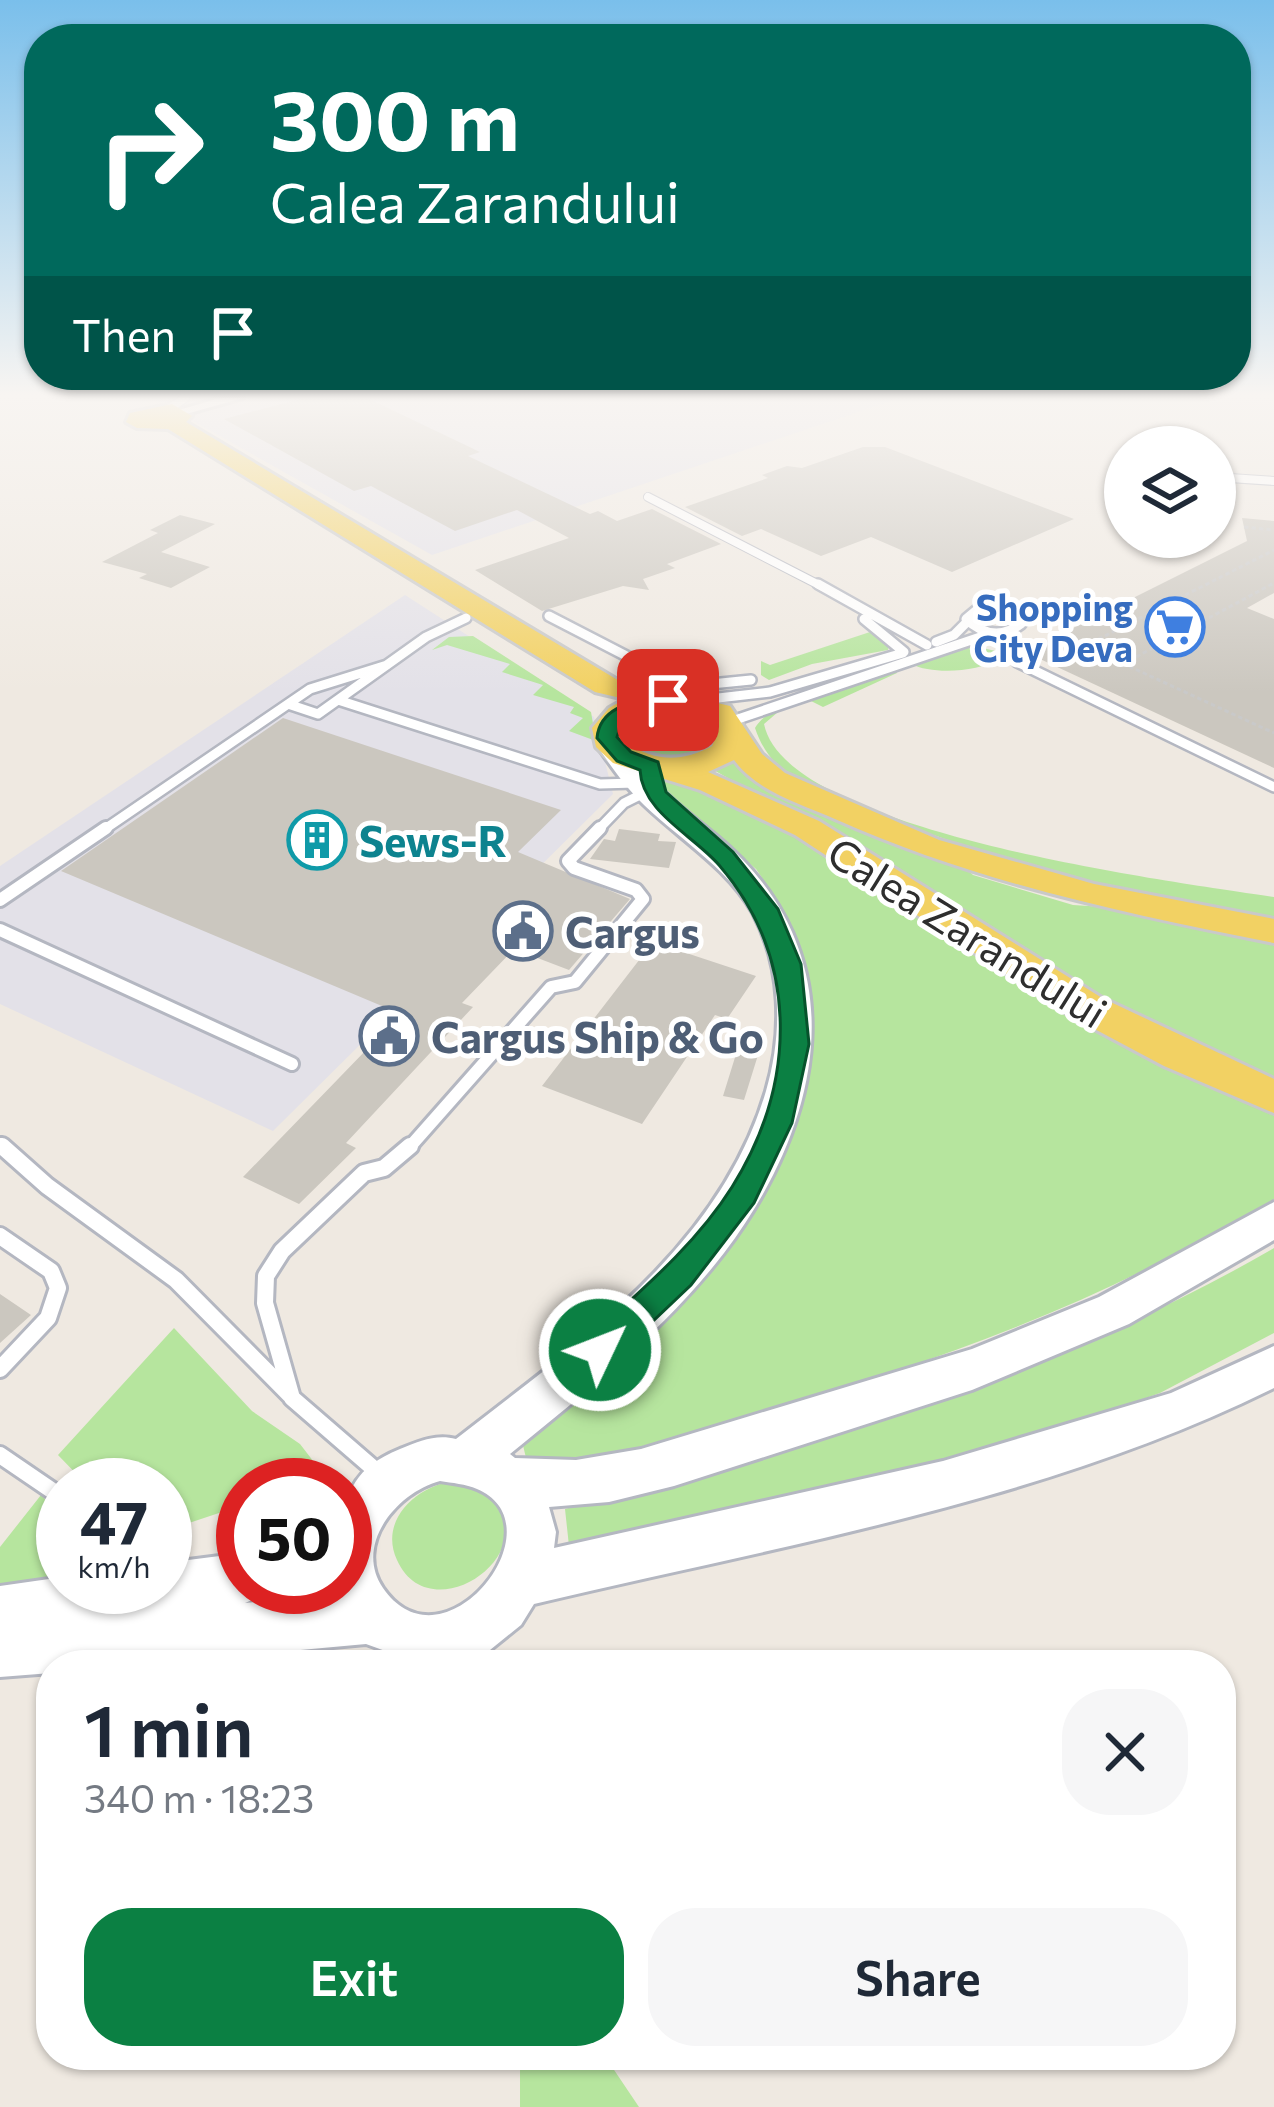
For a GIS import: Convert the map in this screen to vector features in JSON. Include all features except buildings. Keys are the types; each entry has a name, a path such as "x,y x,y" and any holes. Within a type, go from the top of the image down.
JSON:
{"main road":[{"name":"Calea Zarandului","path":"287,496 466,618 612,733 648,778 715,782 777,812 1106,1019 1194,1064 1274,1097"},
{"name":"Calea Zarandului","path":"300,496 606,686 719,713 749,759 772,780 927,847 1090,895 1274,931"},
{"path":"612,733 634,706 678,701"},
{"path":"489,1470 574,1372 679,1275 743,1195 777,1123 795,1044 789,964 766,909 746,880 677,818 648,778 714,759 732,742 731,727"},
{"path":"372,1500 387,1481 412,1465 440,1458 574,1486 734,1445 949,1375 1088,1322 1274,1219"},
{"path":"522,1581 944,1484 1179,1412 1274,1366"},
{"path":"372,1614 413,1638 461,1634 503,1608 522,1581 532,1552 531,1522 489,1470"},
{"path":"0,1651 374,1617"}],"lane":[{"path":"649,496 850,610 904,652"},
{"path":"764,560 927,645"},
{"path":"678,701 770,692 927,645 954,635 972,610 1000,609 1017,616 1021,624 1006,637 1022,659 1274,782"},
{"path":"549,616 683,683 751,680"},
{"path":"288,704 318,714 427,637 466,618"},
{"path":"967,622 992,632 1017,662 1274,782"},
{"path":"731,727 992,632 1016,629"},
{"path":"0,900 310,689 387,664"},
{"path":"728,665 770,692"},
{"path":"338,700 600,784 648,778"},
{"path":"292,1398 265,1303 266,1276 282,1251 364,1173 400,1158 551,987 575,982 644,899 636,890 574,868 568,861 648,778"},
{"path":"0,930 292,1064"},
{"path":"0,1144 56,1194 135,1246 199,1298 292,1398 387,1481"},
{"path":"0,1236 51,1271 58,1288 48,1318 0,1370"},
{"path":"0,1455 36,1480"}],"path":[{"path":"1244,526 1274,530"},
{"path":"1085,646 1274,550"},
{"path":"1123,664 1274,583"},
{"path":"1061,635 1274,733"}],"shaded area":[{"path":"327,496 607,496 432,555"},
{"path":"405,595 594,717 613,794 273,1131 0,1004 0,866"}],"green space":[{"path":"870,632 890,641 888,650 812,664 769,680 761,675 761,661 770,665"},
{"path":"473,636 591,712 596,741 569,731 583,718 570,713 574,707 533,695 543,685 502,672 510,664 447,645 432,650 449,637"},
{"path":"973,646 996,651 999,659 955,670 911,664"},
{"path":"895,669 897,673 823,707 807,699 785,706 764,724 788,762 839,795 909,823 1076,864 1274,897 1274,928 1136,898 1045,872 850,806 786,773 765,750 755,728 779,707"},
{"path":"678,709 712,724 715,733 705,748 662,757 642,751 625,737 629,722 648,711"},
{"path":"741,754 964,866 973,875 1073,905 1119,908 1274,938 1274,1084 1141,1021 873,859 710,768"},
{"path":"672,776 701,779 1274,1104 1274,1199 1103,1290 930,1359 751,1416 565,1467 543,1469 526,1458 522,1441 744,1220 770,1180 784,1143 803,967 781,906 756,869 665,791 665,781"},
{"path":"1274,1248 1274,1333 1160,1393 966,1456 569,1546 565,1509 839,1431 1017,1370 1190,1294"},
{"path":"174,1328 252,1411 300,1444 311,1458 216,1458 216,1514 192,1522 192,1458 58,1455"},
{"path":"462,1480 494,1498 505,1521 504,1543 493,1563 476,1578 455,1588 433,1589 412,1580 397,1560 393,1530 398,1516 419,1494"},
{"path":"36,1501 36,1585 0,1595 0,1547"},
{"path":"520,2070 614,2070 639,2107 520,2107"}],"place":[{"name":"Shopping City Deva","path":"1175,627"},
{"name":"Sews-R","path":"317,840"},
{"name":"Cargus","path":"523,931"},
{"name":"Cargus Ship & Go","path":"389,1036"}],"route":[{"path":"600,1350 679,1275 743,1195 777,1123 795,1044 789,964 766,909 746,880 658,796 651,786 650,766 624,757 607,738 613,719 622,712 668,700"}]}
